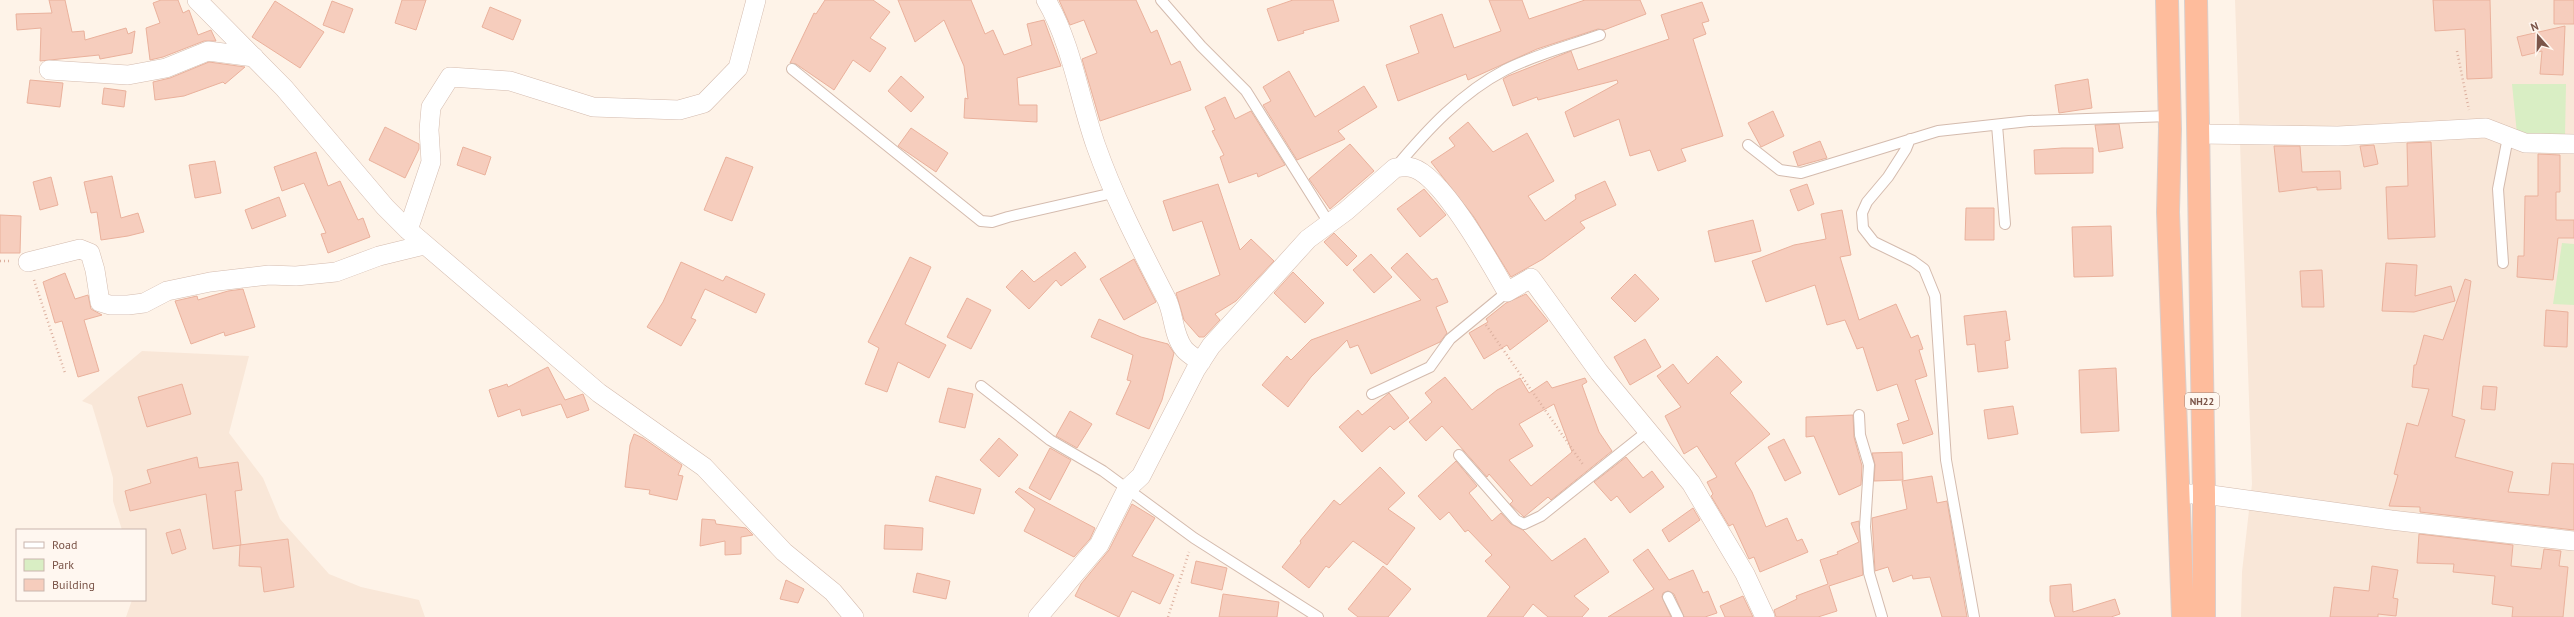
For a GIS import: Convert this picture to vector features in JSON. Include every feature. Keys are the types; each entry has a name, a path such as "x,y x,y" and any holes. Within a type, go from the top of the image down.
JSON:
{"highway":[{"name":"NH22","path":"2167,0 2169,116 2168,212 2180,494 2183,617"},
{"name":"NH22","path":"2196,0 2204,494 2204,617"}],"street":[{"path":"197,0 284,88 385,207 408,230 598,393 704,467 784,552 833,592 854,617"},
{"path":"408,230 431,162 429,130 431,107 450,77 510,81 593,107 679,110 704,103 738,68 756,0"},
{"path":"1046,0 1055,16 1066,47 1095,144 1113,193 1171,310 1176,332 1184,349 1200,362"},
{"path":"49,70 128,75 166,68 208,51 254,57"},
{"path":"2198,134 2338,136 2486,128 2525,143 2574,144"},
{"path":"1038,617 1099,544 1126,489 1141,476 1200,362 1211,346 1308,239 1395,168 1413,168 1424,173 1448,199 1507,292 1530,278 1599,372 1691,483 1711,513 1745,574 1765,617"},
{"path":"28,262 60,252 80,249 90,253 95,270 100,302 110,306 144,303 167,292 210,282 269,275 296,276 336,272 379,256 424,244"},
{"path":"2180,494 2204,494 2391,520 2574,541"}],"lane":[{"path":"1161,0 1200,46 1246,91 1329,223"},
{"path":"1395,168 1428,128 1478,86 1505,70 1600,35"},
{"path":"792,69 981,221 992,222 1113,193"},
{"path":"1748,145 1780,170 1802,173 1910,138 1938,131 2029,121 2169,116"},
{"path":"1997,125 2005,224"},
{"path":"2498,189 2501,233 2503,263 2498,189 2508,137"},
{"path":"1910,138 1906,149 1892,172 1866,202 1862,213 1863,228 1874,242 1913,261 1924,269 1936,296 1946,460 1974,617"},
{"path":"1372,394 1430,367 1450,339 1507,292"},
{"path":"981,386 1050,440 1103,471 1194,538 1318,617"},
{"path":"1859,415 1860,435 1869,465 1864,527 1869,573 1882,617"},
{"path":"1459,455 1516,520 1524,524 1541,516 1648,431"},
{"path":"1668,597 1678,617"}],"path":[{"path":"2457,51 2473,128"},
{"path":"0,261 28,262 65,373"},
{"path":"1482,318 1591,476"},
{"path":"1168,617 1194,538"}],"shaded area":[{"path":"2235,0 2574,0 2574,617 2241,617 2242,572 2252,484"},
{"path":"142,351 249,356 229,433 263,478 280,519 329,574 361,587 419,600 425,617 126,617 132,601 146,601 146,529 122,529 113,501 113,478 92,405 82,401"}],"green space":[{"path":"2512,84 2566,84 2565,137 2517,134"},
{"path":"2562,243 2574,244 2574,305 2553,304"}],"building":[{"path":"49,0 65,0 72,32 84,31 85,40 126,28 128,34 135,31 132,53 100,59 99,55 40,61 41,28 17,30 16,14 52,13"},
{"path":"161,0 178,0 183,13 189,10 198,35 211,30 216,41 204,41 163,57 150,60 146,28 160,23 153,3"},
{"path":"402,0 426,0 416,30 395,23"},
{"path":"825,0 873,0 890,12 870,38 886,48 870,72 853,60 834,90 796,64 790,63 814,13 816,14"},
{"path":"898,0 971,0 985,34 993,30 1004,55 1032,45 1027,24 1044,20 1061,66 1017,78 1019,105 1037,105 1037,122 964,118 965,98 968,99 964,66 944,20 915,42"},
{"path":"1059,0 1136,0 1151,33 1157,30 1171,65 1180,61 1191,90 1100,121 1082,59 1097,53 1084,20 1070,25"},
{"path":"1293,0 1333,0 1339,21 1303,31 1304,33 1278,41 1267,9"},
{"path":"1489,0 1522,0 1529,19 1585,0 1640,0 1646,14 1604,30 1598,29 1537,49 1468,80 1466,74 1398,101 1386,65 1419,53 1410,26 1442,14 1454,48 1501,31"},
{"path":"2433,0 2490,0 2492,78 2467,79 2465,29 2435,31"},
{"path":"2554,0 2574,0 2574,24 2554,24"},
{"path":"275,1 324,32 300,68 252,37"},
{"path":"332,1 353,9 344,33 323,25"},
{"path":"1702,2 1709,21 1702,23 1706,34 1693,39 1723,136 1681,149 1686,161 1658,171 1650,150 1630,156 1619,119 1574,137 1565,112 1618,83 1617,80 1538,100 1537,97 1513,106 1503,79 1508,76 1571,51 1578,70 1669,39 1661,15"},
{"path":"490,7 521,20 513,40 482,27"},
{"path":"2565,26 2563,75 2540,74 2542,51 2522,56 2517,37"},
{"path":"209,62 245,67 225,84 223,82 184,96 155,100 153,82 170,78"},
{"path":"1289,71 1315,117 1364,86 1377,107 1338,131 1345,139 1297,160 1263,105 1271,101 1263,87"},
{"path":"901,76 924,97 911,112 888,91"},
{"path":"2088,79 2092,108 2059,113 2055,85"},
{"path":"30,80 63,83 60,107 27,103"},
{"path":"104,88 126,91 124,107 102,104"},
{"path":"1225,97 1235,119 1251,111 1285,165 1258,177 1257,173 1229,183 1220,157 1224,155 1212,131 1215,130 1205,107"},
{"path":"1773,111 1784,136 1761,147 1748,123"},
{"path":"1468,122 1493,152 1527,133 1554,181 1528,196 1545,221 1576,199 1575,195 1605,181 1616,205 1580,222 1585,228 1543,259 1511,277 1474,217 1431,162 1455,146 1449,138"},
{"path":"2119,124 2123,148 2099,152 2095,125"},
{"path":"385,127 419,144 419,149 405,178 369,160"},
{"path":"911,128 948,153 936,172 898,146"},
{"path":"1820,141 1827,158 1798,166 1793,152"},
{"path":"2431,142 2435,237 2388,239 2386,187 2408,186 2407,143"},
{"path":"1350,144 1374,171 1330,209 1309,179"},
{"path":"2374,145 2378,164 2364,167 2360,146"},
{"path":"2274,146 2300,146 2302,172 2340,171 2341,189 2317,190 2317,187 2279,192"},
{"path":"463,147 491,157 485,175 457,165"},
{"path":"2093,148 2093,173 2035,174 2034,150"},
{"path":"316,152 328,186 340,181 358,220 363,218 370,237 328,253 321,234 326,233 304,183 282,191 274,167"},
{"path":"2538,154 2560,155 2560,192 2556,192 2556,220 2574,220 2574,238 2558,238 2553,280 2517,277 2518,256 2524,256 2525,196 2538,196"},
{"path":"726,157 753,167 732,221 704,210"},
{"path":"215,161 221,193 195,198 189,165"},
{"path":"112,176 121,218 138,213 144,232 101,240 97,212 91,213 84,182"},
{"path":"51,177 58,205 40,210 33,182"},
{"path":"1218,184 1240,250 1251,239 1274,261 1236,301 1215,314 1220,320 1204,337 1199,337 1184,320 1176,293 1220,275 1202,221 1173,231 1163,201"},
{"path":"1807,184 1814,204 1798,211 1790,190"},
{"path":"1424,189 1446,215 1420,237 1397,209"},
{"path":"279,197 286,216 252,229 245,210"},
{"path":"1966,208 1994,208 1994,240 1965,240"},
{"path":"1842,210 1851,255 1840,257 1859,320 1896,304 1911,338 1918,335 1923,349 1919,350 1927,376 1915,380 1933,434 1903,444 1897,424 1909,420 1897,384 1877,391 1863,347 1857,349 1845,320 1827,325 1815,285 1766,302 1752,261 1794,245 1826,239 1821,214"},
{"path":"0,215 21,216 20,253 0,253"},
{"path":"1753,220 1761,251 1715,262 1708,231"},
{"path":"2111,226 2113,276 2074,277 2072,227"},
{"path":"1334,233 1357,256 1347,266 1324,242"},
{"path":"1075,252 1086,267 1061,286 1056,280 1029,309 1006,287 1022,270 1034,282"},
{"path":"1407,253 1432,280 1437,278 1448,302 1436,307 1447,333 1440,342 1371,374 1358,345 1350,348 1347,340 1311,377 1288,407 1262,385 1287,356 1291,360 1311,340 1421,300 1391,268"},
{"path":"1371,254 1392,277 1374,293 1353,270"},
{"path":"910,257 931,267 905,324 946,345 929,378 898,362 887,392 865,384 879,348 868,342"},
{"path":"1134,259 1156,302 1124,320 1100,279"},
{"path":"681,262 723,281 726,276 765,294 756,313 705,289 691,318 696,320 681,346 647,327 663,302"},
{"path":"2386,263 2417,265 2415,296 2451,286 2455,301 2414,312 2382,311"},
{"path":"2322,270 2324,307 2302,307 2300,271"},
{"path":"1293,272 1324,303 1305,323 1274,293"},
{"path":"65,273 75,299 88,295 91,309 102,315 84,320 99,371 78,377 62,321 55,323 43,282"},
{"path":"1635,274 1659,299 1635,322 1611,298"},
{"path":"2465,279 2471,281 2452,416 2465,420 2455,457 2513,472 2508,492 2549,495 2552,463 2574,464 2574,530 2420,512 2420,507 2389,506 2398,475 2394,474 2407,423 2418,426 2429,389 2412,387 2414,365 2416,365 2424,335 2443,340"},
{"path":"243,289 255,327 225,336 224,332 191,344 175,301 197,296 198,300 228,291"},
{"path":"1526,294 1548,321 1510,350 1507,345 1484,359 1469,333 1488,322 1486,319 1506,303"},
{"path":"967,298 991,310 971,349 947,337"},
{"path":"2546,310 2568,312 2567,347 2544,346"},
{"path":"2006,311 2010,340 2005,341 2008,368 1978,372 1975,344 1967,345 1964,316"},
{"path":"1099,319 1141,337 1168,344 1174,353 1162,400 1149,429 1116,414 1131,381 1127,380 1133,355 1091,337"},
{"path":"1645,339 1661,367 1630,385 1614,357"},
{"path":"1717,356 1742,382 1730,393 1770,434 1735,463 1752,492 1766,527 1787,518 1797,541 1802,539 1808,552 1760,572 1754,557 1749,559 1733,524 1729,526 1711,496 1713,494 1707,482 1717,477 1697,446 1684,454 1665,416 1681,407 1657,376 1673,364 1688,384"},
{"path":"548,367 565,400 583,394 589,410 567,418 561,404 522,416 520,409 498,417 489,390 507,384 508,387"},
{"path":"2116,368 2119,431 2081,433 2079,370"},
{"path":"1445,377 1472,410 1497,390 1520,378 1529,393 1547,381 1552,388 1585,378 1587,382 1582,385 1599,432 1612,451 1551,500 1548,497 1524,517 1510,504 1513,501 1489,474 1487,477 1442,426 1426,441 1409,422 1432,402 1425,393","holes":["1554,404 1572,452 1531,486 1509,460 1533,446 1519,424"]},
{"path":"182,384 191,414 147,427 138,397"},
{"path":"2483,386 2497,387 2495,410 2481,409"},
{"path":"948,388 973,394 965,428 939,422"},
{"path":"1389,393 1409,418 1394,430 1390,426 1362,452 1339,427 1358,410 1362,415"},
{"path":"2013,406 2018,434 1988,439 1984,410"},
{"path":"1070,411 1092,424 1077,448 1056,436"},
{"path":"1853,415 1854,437 1862,466 1861,485 1839,495 1814,436 1806,437 1806,417"},
{"path":"634,434 643,438 682,465 678,475 683,476 677,500 649,494 650,490 625,487 630,445"},
{"path":"999,438 1018,455 999,477 980,460"},
{"path":"1784,439 1801,473 1785,481 1768,447"},
{"path":"1050,448 1071,460 1050,500 1029,488"},
{"path":"1902,452 1903,480 1874,481 1875,465 1872,453"},
{"path":"197,457 199,468 238,462 242,490 235,491 241,545 213,549 206,494 130,511 125,491 151,483 147,470"},
{"path":"1626,457 1643,478 1652,471 1664,487 1630,513 1617,496 1611,501 1594,482"},
{"path":"1456,461 1477,486 1469,493 1492,521 1501,513 1511,524 1523,530 1552,561 1585,538 1609,572 1574,596 1589,609 1582,617 1548,617 1533,604 1523,617 1487,617 1510,587 1485,561 1492,555 1468,530 1465,532 1449,512 1440,520 1418,496"},
{"path":"1380,467 1405,493 1388,509 1415,528 1387,565 1353,541 1329,568 1326,566 1309,588 1282,567 1301,543 1300,541 1334,500 1340,505"},
{"path":"936,476 981,489 974,514 929,501"},
{"path":"1932,476 1937,503 1947,501 1967,617 1942,617 1930,577 1913,579 1912,575 1893,582 1888,567 1875,571 1872,518 1907,509 1902,481"},
{"path":"1019,488 1095,528 1090,539 1074,557 1024,531 1035,509 1015,492"},
{"path":"1132,504 1155,518 1132,556 1174,575 1160,604 1132,591 1119,617 1075,596 1081,584 1109,550"},
{"path":"1693,508 1700,520 1669,542 1662,530"},
{"path":"702,519 715,520 716,524 746,528 753,535 741,537 741,554 725,555 725,541 700,546"},
{"path":"1859,521 1863,575 1829,586 1837,611 1818,617 1776,617 1774,610 1797,599 1796,596 1828,584 1820,560 1838,554 1837,552 1859,542 1851,523"},
{"path":"885,525 923,528 922,550 884,549"},
{"path":"180,529 186,549 172,554 166,533"},
{"path":"2419,534 2513,545 2511,566 2541,569 2544,549 2561,551 2559,566 2568,567 2563,617 2512,617 2513,607 2492,604 2495,576 2453,572 2454,564 2417,563"},
{"path":"288,539 294,587 264,592 261,567 239,566 240,545"},
{"path":"1648,549 1669,580 1693,570 1703,593 1708,591 1717,613 1705,617 1684,617 1674,594 1668,591 1663,593 1662,597 1671,617 1608,617 1654,589 1633,560"},
{"path":"1196,561 1227,568 1222,590 1191,583"},
{"path":"1383,566 1411,589 1388,617 1358,617 1348,609"},
{"path":"2372,566 2398,570 2393,598 2398,599 2396,616 2378,614 2378,617 2330,617 2334,587 2369,591"},
{"path":"917,573 950,581 946,599 913,592"},
{"path":"786,580 804,589 798,603 780,599"},
{"path":"2071,584 2073,612 2115,599 2120,614 2111,617 2055,617 2050,601 2050,586"},
{"path":"1223,594 1279,602 1277,617 1219,617"},
{"path":"1743,596 1753,617 1725,617 1720,606"}]}
